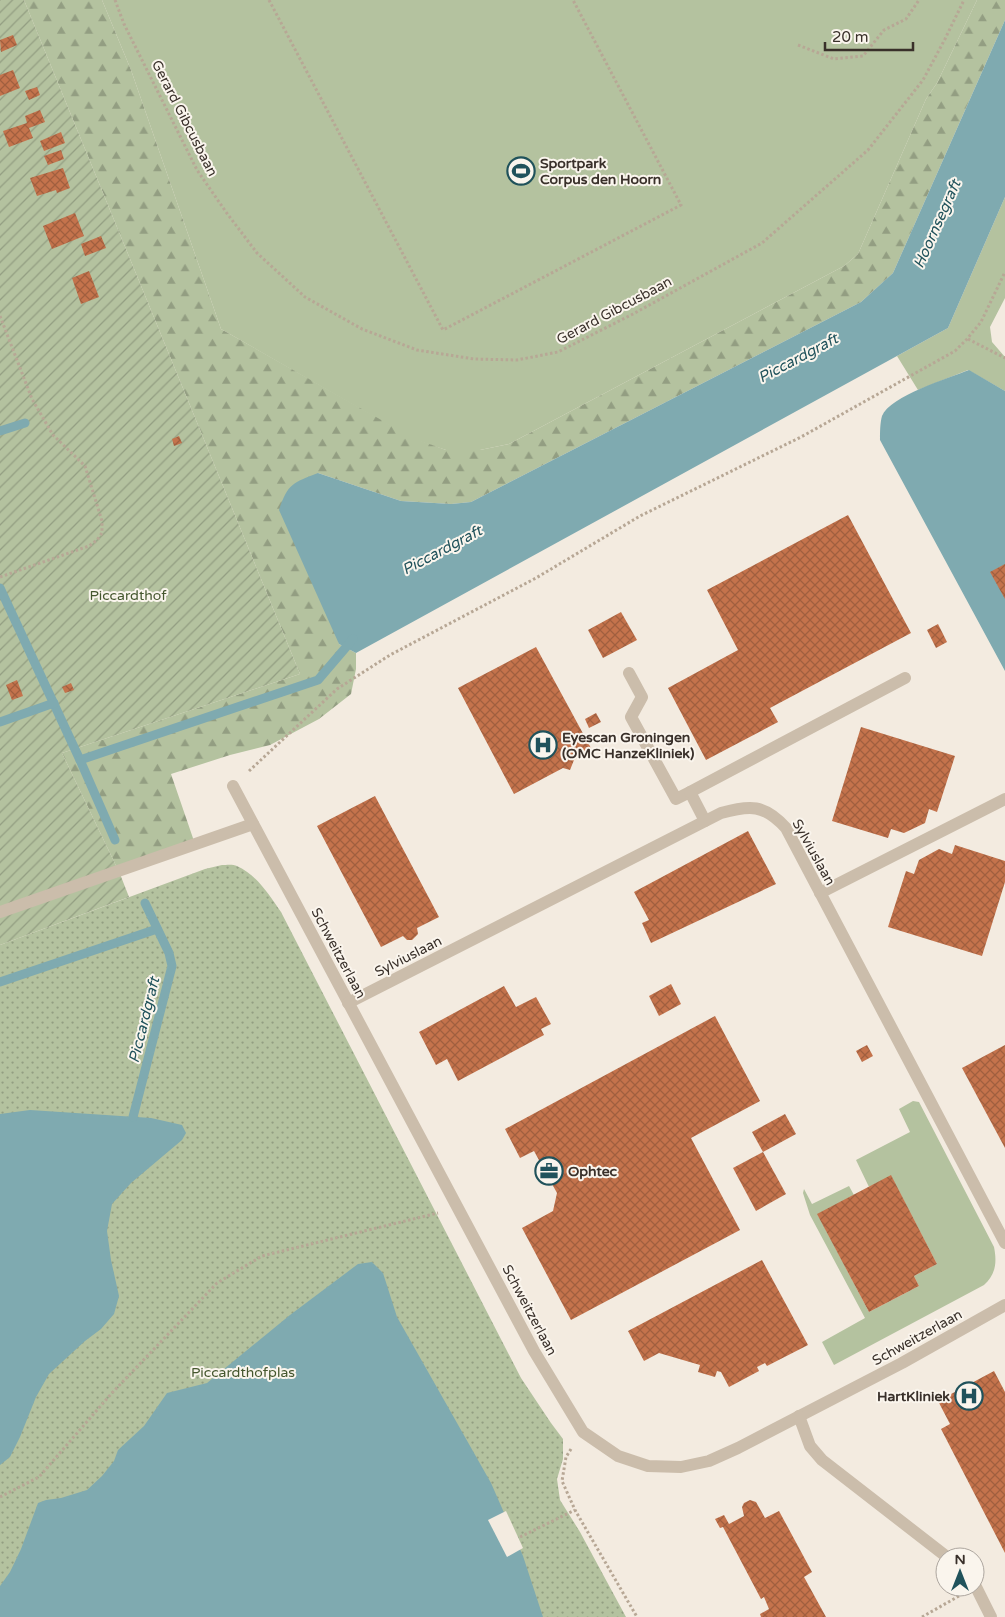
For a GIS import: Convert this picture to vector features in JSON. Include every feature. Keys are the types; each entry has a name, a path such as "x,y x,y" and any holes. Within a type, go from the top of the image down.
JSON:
{"street":[{"path":"629,673 642,697 631,717 676,799 905,678"},
{"name":"Schweitzerlaan","path":"233,786 534,1351 583,1432 618,1456 648,1466 681,1467 709,1460 738,1448 902,1363 1005,1305"},
{"path":"690,792 705,821"},
{"path":"820,893 1005,799"},
{"name":"Sylviuslaan","path":"348,1003 721,813 751,806 762,810 776,817 786,828 1005,1243"},
{"path":"0,912 253,824"},
{"path":"799,1416 810,1446 822,1460 935,1548"},
{"path":"977,1597 991,1617"}],"path":[{"name":"Gerard Gibcusbaan","path":"114,0 124,24 197,170 257,253 298,291 305,297 362,329 417,350 474,359 508,360 558,352 633,314 762,243 868,150 923,80 964,0"},
{"path":"270,0 443,330 681,205 573,0"},
{"path":"798,45 834,59 863,56 884,30 906,19 919,0"},
{"path":"233,786 337,689 390,655 536,578 640,516 801,436 955,351 981,322 1005,272"},
{"path":"0,316 32,398 54,435 85,466 102,521 102,533 89,546 2,576"},
{"path":"967,339 1005,358"},
{"path":"0,1497 39,1477 111,1394 217,1283 262,1256 458,1208"},
{"path":"583,1432 566,1457 562,1481 575,1510 637,1617"},
{"path":"520,1537 575,1510"},
{"path":"922,1617 956,1597"}],"green space":[{"name":"Piccardthof","path":"0,0 24,0 300,674 62,753 120,874 129,897 0,945"},
{"path":"24,0 102,0 131,70 221,329 413,438 446,450 480,450 509,444 844,266 858,254 926,99 937,83 977,0 1005,0 1005,20 893,273 861,302 471,502 451,504 401,501 318,473 339,644 356,653 356,669 351,694 319,719 270,745 230,755 171,774 195,844 120,874 62,753 300,674"},
{"name":"Sportpark Corpus den Hoorn","path":"102,0 977,0 937,83 926,99 858,254 844,266 509,444 480,450 446,450 413,439 221,329 131,70"},
{"path":"1005,197 1005,298 990,327 992,342 1005,357 1005,391 968,370 918,390 897,356 948,328"},
{"name":"Piccardthofplas","path":"222,865 235,865 251,875 262,886 281,912 521,1378 563,1439 563,1459 557,1479 560,1500 580,1532 626,1617 0,1617 0,945 205,869"},
{"path":"913,1101 919,1102 994,1247 995,1268 991,1277 984,1285 834,1365 822,1342 865,1318 810,1215 803,1193 804,1189 812,1204 849,1186 854,1195 818,1215 869,1312 919,1286 914,1276 937,1264 891,1176 869,1187 856,1160 910,1132 899,1109"}],"water":[{"name":"Hoornsegraft","path":"1005,20 1005,197 948,328 356,653 339,644 279,510 285,494 293,485 318,473 401,501 451,504 471,502 861,302 893,273"},
{"path":"969,370 1005,391 1005,671 880,440 882,416 887,409 921,388"},
{"path":"30,1110 151,1118 182,1125 186,1133 182,1140 131,1183 112,1204 107,1231 119,1296 114,1314 101,1329 49,1374 36,1397 10,1457 0,1465 0,1114"},
{"name":"Piccardthofplas","path":"372,1262 383,1273 397,1317 491,1483 523,1556 543,1617 0,1617 0,1586 10,1572 21,1549 38,1503 87,1490 114,1461 118,1450 144,1426 167,1393 207,1383 290,1315 358,1264"}],"pier":[{"path":"506,1511 523,1548 507,1557 488,1520"}],"building":[{"path":"13,35 17,45 1,52 0,40"},
{"path":"13,70 20,88 0,96 0,75"},
{"path":"37,87 40,95 29,100 25,91"},
{"path":"40,110 45,122 29,128 33,138 9,147 3,131 27,123 25,116"},
{"path":"61,132 65,143 44,151 40,141"},
{"path":"61,150 64,159 48,165 44,156"},
{"path":"63,168 70,188 57,193 56,190 37,196 30,178"},
{"path":"75,213 84,236 52,249 43,226"},
{"path":"101,236 106,248 85,256 81,244"},
{"path":"89,271 99,297 81,304 72,278"},
{"path":"179,436 182,443 174,446 172,439"},
{"path":"848,515 911,633 770,708 778,722 706,760 668,688 738,650 707,590"},
{"path":"1005,564 1005,599 990,572"},
{"path":"621,612 637,640 603,658 588,630"},
{"path":"938,624 947,642 936,648 927,630"},
{"path":"536,647 592,750 574,760 570,770 563,768 514,794 458,688"},
{"path":"17,680 23,696 12,700 6,685"},
{"path":"71,683 74,690 65,693 62,687"},
{"path":"596,713 601,722 589,728 585,719"},
{"path":"861,727 955,756 937,812 929,809 925,823 904,833 891,829 888,838 832,821"},
{"path":"375,796 439,917 417,928 418,934 412,940 407,940 403,936 381,947 317,826"},
{"path":"748,831 776,884 651,943 642,923 649,920 634,892"},
{"path":"955,845 1005,861 1005,882 982,956 888,927 906,871 914,874 919,860 939,849 952,854"},
{"path":"671,984 681,1004 659,1016 649,996"},
{"path":"504,986 516,1007 536,997 551,1024 541,1029 544,1035 458,1081 447,1059 436,1065 419,1032"},
{"path":"715,1016 760,1101 691,1138 740,1230 571,1320 522,1228 553,1211 557,1193 534,1151 520,1158 505,1129"},
{"path":"867,1045 873,1056 862,1062 856,1051"},
{"path":"1005,1045 1005,1148 962,1068"},
{"path":"785,1114 796,1134 763,1152 752,1132"},
{"path":"763,1152 786,1194 756,1211 733,1168"},
{"path":"891,1175 937,1264 914,1276 919,1286 869,1312 817,1214"},
{"path":"762,1260 808,1345 767,1366 765,1363 757,1367 759,1371 729,1387 721,1372 717,1371 715,1377 698,1372 700,1365 659,1353 644,1361 628,1331"},
{"path":"994,1371 1005,1392 1005,1553 941,1429 950,1424 938,1401"},
{"path":"750,1500 756,1502 765,1518 779,1511 812,1572 804,1577 826,1617 761,1617 760,1614 769,1609 764,1597 761,1599 723,1527 720,1528 715,1519 724,1515 729,1524 744,1516 742,1507 744,1503"}],"waterway":[{"path":"0,431 25,423"},
{"path":"0,588 80,760"},
{"name":"Piccardgraft","path":"115,840 80,760 318,680 353,639"},
{"path":"0,722 54,703"},
{"name":"Piccardgraft","path":"133,1117 172,966 169,953 145,903"},
{"path":"0,982 157,929"}],"place":[{"name":"Sportpark Corpus den Hoorn","path":"521,171"},
{"name":"Eyescan Groningen (OMC HanzeKliniek)","path":"543,745"},
{"name":"Ophtec","path":"549,1171"},
{"name":"HartKliniek","path":"969,1396"}]}
